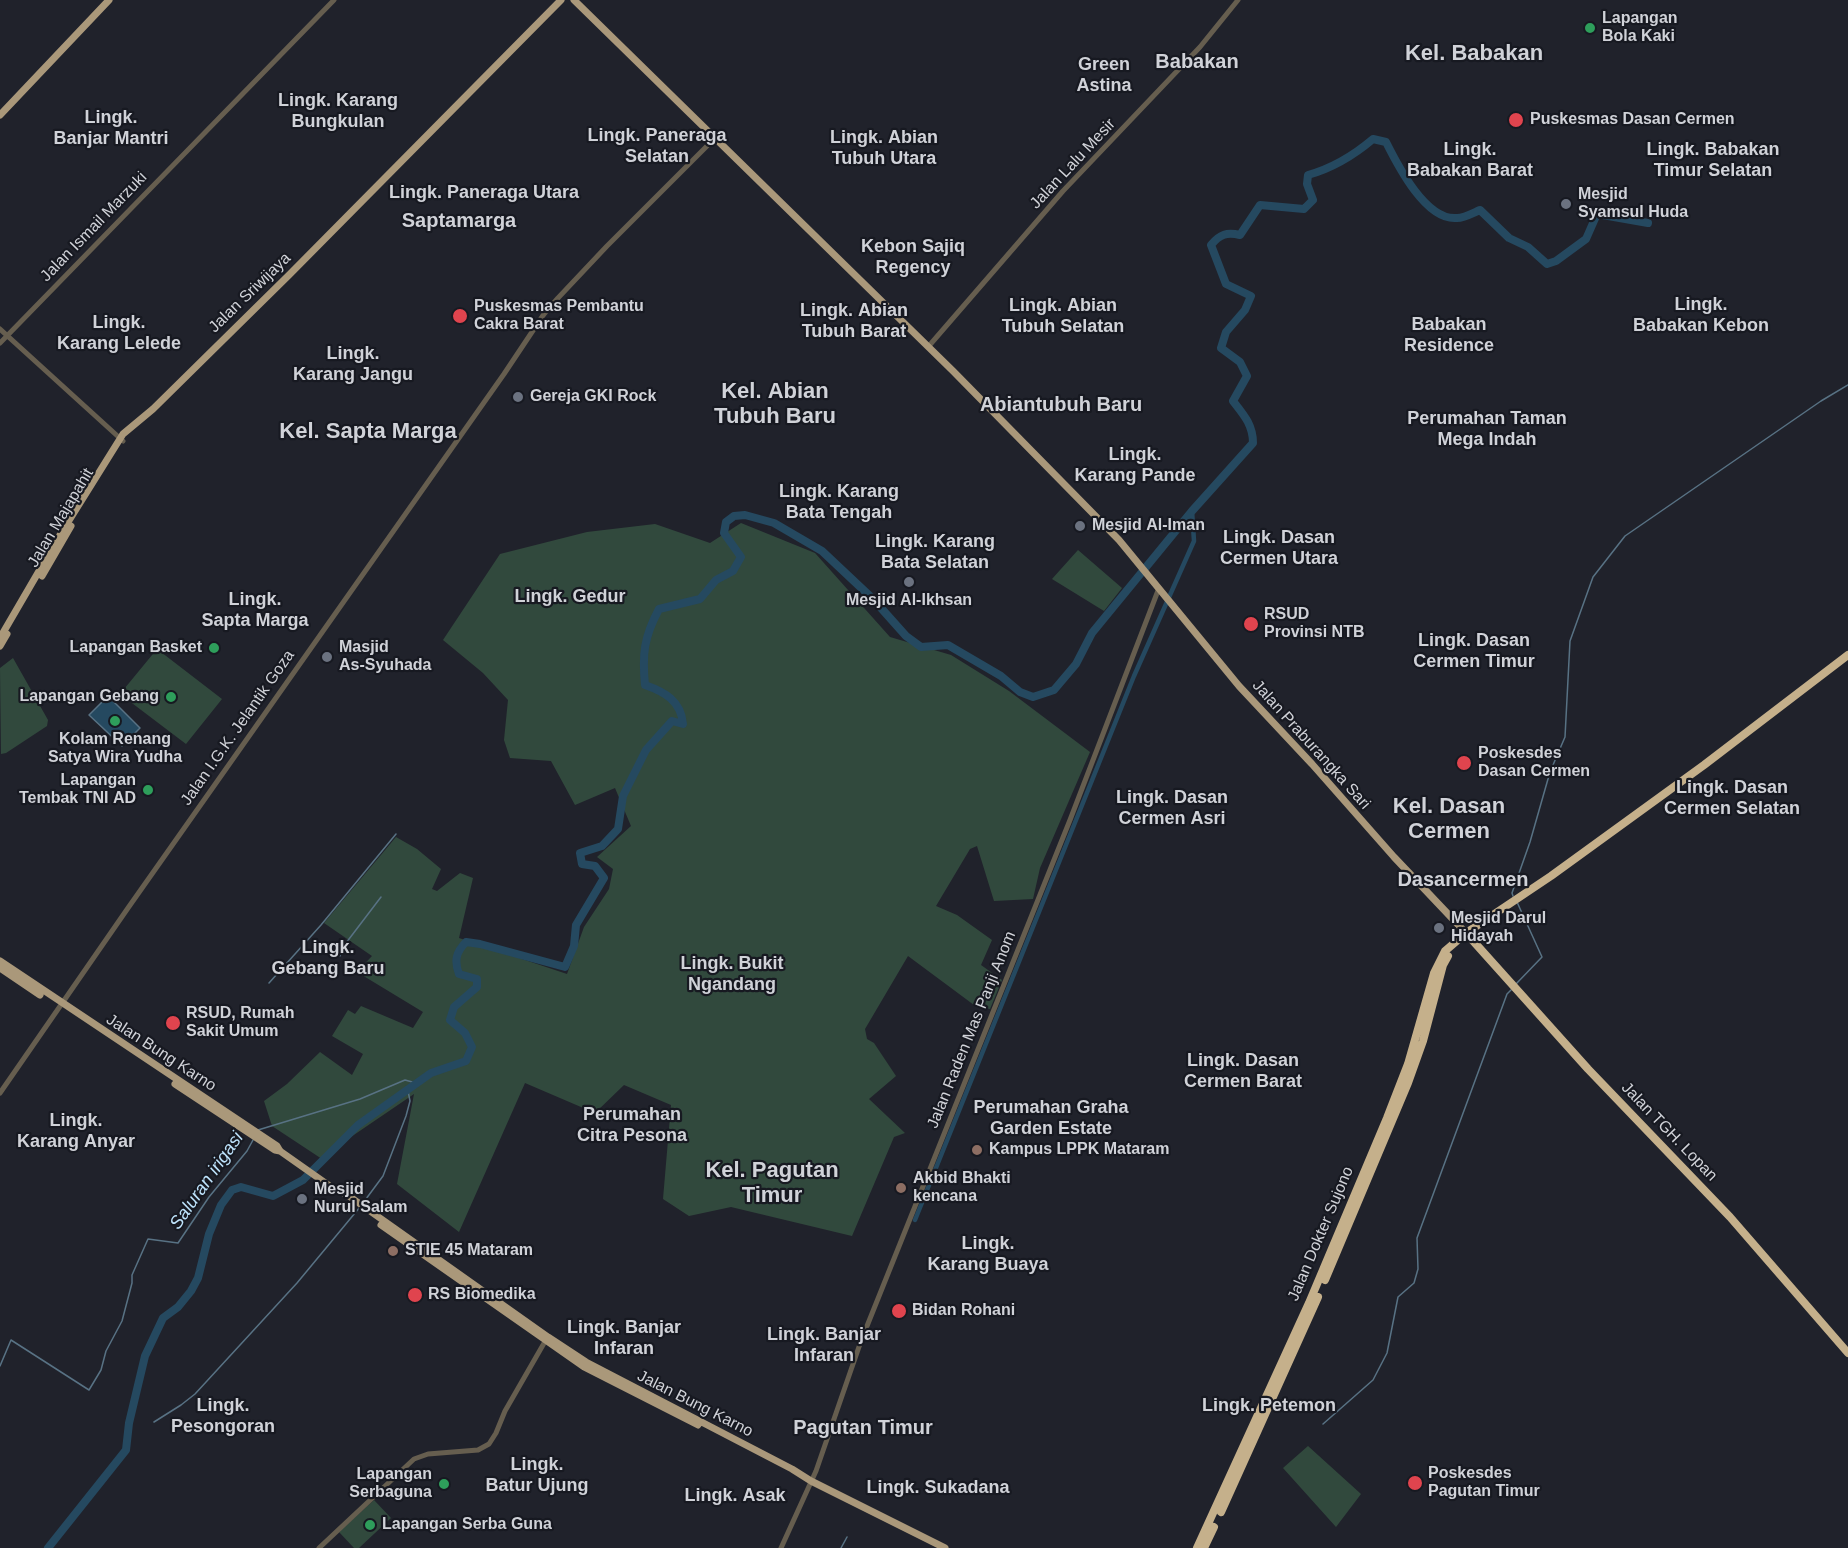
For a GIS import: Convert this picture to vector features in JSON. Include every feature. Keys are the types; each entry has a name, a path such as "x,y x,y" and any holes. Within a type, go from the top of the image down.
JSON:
{"highway":[{"name":"Jalan Dokter Sujono","path":"1197,1548 1265,1407 1341,1235 1408,1064 1437,965 1445,951 1503,907 1514,902 1704,765 1848,655"},
{"name":"Jalan TGH. Lopan","path":"1467,935 1588,1069 1730,1217 1848,1353"},
{"path":"1204,1548 1265,1407"}],"main road":[{"name":"Jalan Sriwijaya","path":"153,409 561,0"},
{"name":"Jalan Praburangka Sari","path":"574,0 1068,487 1143,569 1239,686 1467,935"},
{"path":"0,115 107,2"},
{"name":"Jalan Majapahit","path":"0,646 33,586 122,440 153,409"},
{"path":"0,638 33,586"},
{"name":"Jalan Bung Karno","path":"0,961 60,1006 255,1135 277,1146 280,1151 546,1339"},
{"path":"0,968 60,1006"},
{"path":"546,1339 585,1367 637,1391"},
{"name":"Jalan Bung Karno","path":"637,1391 792,1469 797,1474"},
{"name":"Jalan Bung Karno","path":"637,1391 790,1472 945,1548"}],"street":[{"name":"Jalan Ismail Marzuki","path":"0,343 334,0"},
{"name":"Jalan Lalu Mesir","path":"928,347 1063,191 1200,47 1238,0"},
{"name":"Jalan I.G.K. Jelantik Goza","path":"0,1093 498,384 544,314 607,246 715,138"},
{"path":"0,329 122,440"},
{"name":"Jalan Raden Mas Panji Anom","path":"781,1548 811,1481 861,1341 1062,841 1159,588"},
{"path":"319,1548 414,1459 428,1454 478,1450 489,1444 546,1339"}],"green space":[{"path":"741,523 815,553 890,637 951,655 1009,691 1090,752 1040,868 1033,899 994,901 977,846 970,849 936,906 957,915 992,940 981,965 1002,980 990,1009 974,1005 908,956 865,1029 867,1039 874,1043 896,1076 869,1099 905,1133 894,1137 852,1236 731,1207 689,1216 663,1199 671,1105 624,1085 595,1113 525,1083 459,1232 397,1184 414,1094 345,1141 325,1161 272,1126 264,1101 287,1084 320,1052 352,1075 363,1054 332,1036 348,1010 355,1014 361,1006 413,1028 423,1012 357,972 372,956 324,923 396,837 417,849 441,869 432,889 437,891 460,873 473,878 459,938 567,974 584,927 609,889 613,869 597,857 631,826 615,788 575,805 551,761 510,758 504,740 508,700 483,673 443,640 500,554 587,532 655,524 710,543"},
{"path":"1078,550 1122,588 1104,611 1052,579"},
{"name":"Lapangan Gebang","path":"157,649 222,699 186,744 120,694"},
{"path":"13,658 48,720 47,726 1,754 0,668"},
{"path":"1308,1446 1361,1494 1336,1527 1283,1468"},
{"path":"374,1500 391,1518 359,1548 354,1548 339,1532"}],"water":[{"name":"Kolam Renang Satya Wira Yudha","path":"108,696 140,728 122,746 89,715"}],"waterway":[{"path":"48,1548 126,1450 129,1423 145,1356 163,1318 178,1307 198,1278 209,1234 221,1205 232,1190 241,1187 273,1196 303,1180 358,1125 431,1073 466,1061 472,1047 465,1033 450,1020 454,1007 477,987 477,979 459,974 457,969 457,957 466,942 565,967 574,946 576,925 604,878 595,866 582,864 580,853 602,846 618,829 623,796 646,750 672,721 683,724 679,709 671,698 645,685 644,655 650,628 659,609 700,599 716,580 733,571 741,557 724,533 726,522 734,516 745,515 774,523 822,551 873,599 906,636 921,647 948,645 1001,676 1020,692 1033,697 1054,690 1076,664 1092,633 1192,511 1253,443 1250,425 1233,401 1247,376 1240,362 1221,348 1226,332 1245,310 1251,296 1226,284 1211,245 1224,235 1240,235 1260,205 1304,209 1313,200 1307,184 1308,175 1342,161 1373,139 1386,142 1414,190 1435,211 1446,217 1457,218 1480,210 1509,238 1528,247 1547,264 1556,261 1586,239 1597,214 1648,223"},
{"path":"1513,896 1512,893 1530,842 1550,772 1565,737 1570,641 1593,577 1625,536 1821,401 1848,385"},
{"path":"915,1220 1134,676 1194,541 1192,511"},
{"path":"269,983 321,925 396,834"},
{"path":"340,956 346,943 381,897"},
{"path":"1516,984 1542,957 1517,902"},
{"path":"1323,1424 1373,1380 1387,1353 1398,1297 1414,1283 1418,1269 1417,1238 1507,994 1511,990"},
{"name":"Saluran irigasi","path":"258,1130 360,1099 405,1080 416,1083"},
{"name":"Saluran irigasi","path":"363,1203 383,1176 406,1116 410,1101 408,1091"},
{"name":"Saluran irigasi","path":"0,1366 11,1340 89,1390 101,1370 106,1351 122,1321 132,1275 148,1239 178,1243 209,1197 247,1151 253,1140"},
{"name":"Saluran irigasi","path":"154,1422 195,1394 297,1283 360,1207"},
{"path":"841,1548 847,1537"}],"place":[{"name":"Lapangan Bola Kaki","path":"1590,28"},
{"name":"Puskesmas Dasan Cermen","path":"1516,120"},
{"name":"Mesjid Syamsul Huda","path":"1566,204"},
{"name":"Puskesmas Pembantu Cakra Barat","path":"460,316"},
{"name":"Gereja GKI Rock","path":"518,397"},
{"name":"Mesjid Al-Iman","path":"1080,526"},
{"name":"Mesjid Al-Ikhsan","path":"909,582"},
{"name":"RSUD Provinsi NTB","path":"1251,624"},
{"name":"Lapangan Basket","path":"214,648"},
{"name":"Masjid As-Syuhada","path":"327,657"},
{"name":"Lapangan Gebang","path":"171,697"},
{"name":"Kolam Renang Satya Wira Yudha","path":"115,721"},
{"name":"Poskesdes Dasan Cermen","path":"1464,763"},
{"name":"Lapangan Tembak TNI AD","path":"148,790"},
{"name":"Mesjid Darul Hidayah","path":"1439,928"},
{"name":"RSUD, Rumah Sakit Umum","path":"173,1023"},
{"name":"Kampus LPPK Mataram","path":"977,1150"},
{"name":"Akbid Bhakti kencana","path":"901,1188"},
{"name":"Mesjid Nurul Salam","path":"302,1199"},
{"name":"STIE 45 Mataram","path":"393,1251"},
{"name":"RS Biomedika","path":"415,1295"},
{"name":"Bidan Rohani","path":"899,1311"},
{"name":"Poskesdes Pagutan Timur","path":"1415,1483"},
{"name":"Lapangan Serbaguna","path":"444,1484"},
{"name":"Lapangan Serba Guna","path":"370,1525"}],"district":[{"name":"Kel. Babakan","path":"1474,54"},
{"name":"Babakan","path":"1197,62"},
{"name":"Green Astina","path":"1104,76"},
{"name":"Lingk. Karang Bungkulan","path":"338,111"},
{"name":"Lingk. Banjar Mantri","path":"111,128"},
{"name":"Lingk. Paneraga Selatan","path":"657,146"},
{"name":"Lingk. Abian Tubuh Utara","path":"884,148"},
{"name":"Lingk. Babakan Barat","path":"1470,160"},
{"name":"Lingk. Babakan Timur Selatan","path":"1713,160"},
{"name":"Lingk. Paneraga Utara","path":"484,193"},
{"name":"Saptamarga","path":"459,221"},
{"name":"Kebon Sajiq Regency","path":"913,257"},
{"name":"Lingk. Babakan Kebon","path":"1701,315"},
{"name":"Lingk. Abian Tubuh Selatan","path":"1063,316"},
{"name":"Lingk. Abian Tubuh Barat","path":"854,321"},
{"name":"Lingk. Karang Lelede","path":"119,333"},
{"name":"Babakan Residence","path":"1449,335"},
{"name":"Lingk. Karang Jangu","path":"353,364"},
{"name":"Kel. Abian Tubuh Baru","path":"775,404"},
{"name":"Abiantubuh Baru","path":"1061,405"},
{"name":"Perumahan Taman Mega Indah","path":"1487,429"},
{"name":"Kel. Sapta Marga","path":"368,432"},
{"name":"Lingk. Karang Pande","path":"1135,465"},
{"name":"Lingk. Karang Bata Tengah","path":"839,502"},
{"name":"Lingk. Dasan Cermen Utara","path":"1279,548"},
{"name":"Lingk. Karang Bata Selatan","path":"935,552"},
{"name":"Lingk. Gedur","path":"570,597"},
{"name":"Lingk. Sapta Marga","path":"255,610"},
{"name":"Lingk. Dasan Cermen Timur","path":"1474,651"},
{"name":"Lingk. Dasan Cermen Selatan","path":"1732,798"},
{"name":"Lingk. Dasan Cermen Asri","path":"1172,808"},
{"name":"Kel. Dasan Cermen","path":"1449,820"},
{"name":"Dasancermen","path":"1463,880"},
{"name":"Lingk. Gebang Baru","path":"328,958"},
{"name":"Lingk. Bukit Ngandang","path":"732,974"},
{"name":"Lingk. Dasan Cermen Barat","path":"1243,1071"},
{"name":"Perumahan Graha Garden Estate","path":"1051,1118"},
{"name":"Perumahan Citra Pesona","path":"632,1125"},
{"name":"Lingk. Karang Anyar","path":"76,1131"},
{"name":"Kel. Pagutan Timur","path":"772,1184"},
{"name":"Lingk. Karang Buaya","path":"988,1254"},
{"name":"Lingk. Banjar Infaran","path":"624,1338"},
{"name":"Lingk. Banjar Infaran","path":"824,1345"},
{"name":"Lingk. Petemon","path":"1269,1406"},
{"name":"Lingk. Pesongoran","path":"223,1416"},
{"name":"Pagutan Timur","path":"863,1428"},
{"name":"Lingk. Batur Ujung","path":"537,1475"},
{"name":"Lingk. Sukadana","path":"938,1488"},
{"name":"Lingk. Asak","path":"735,1496"}]}
